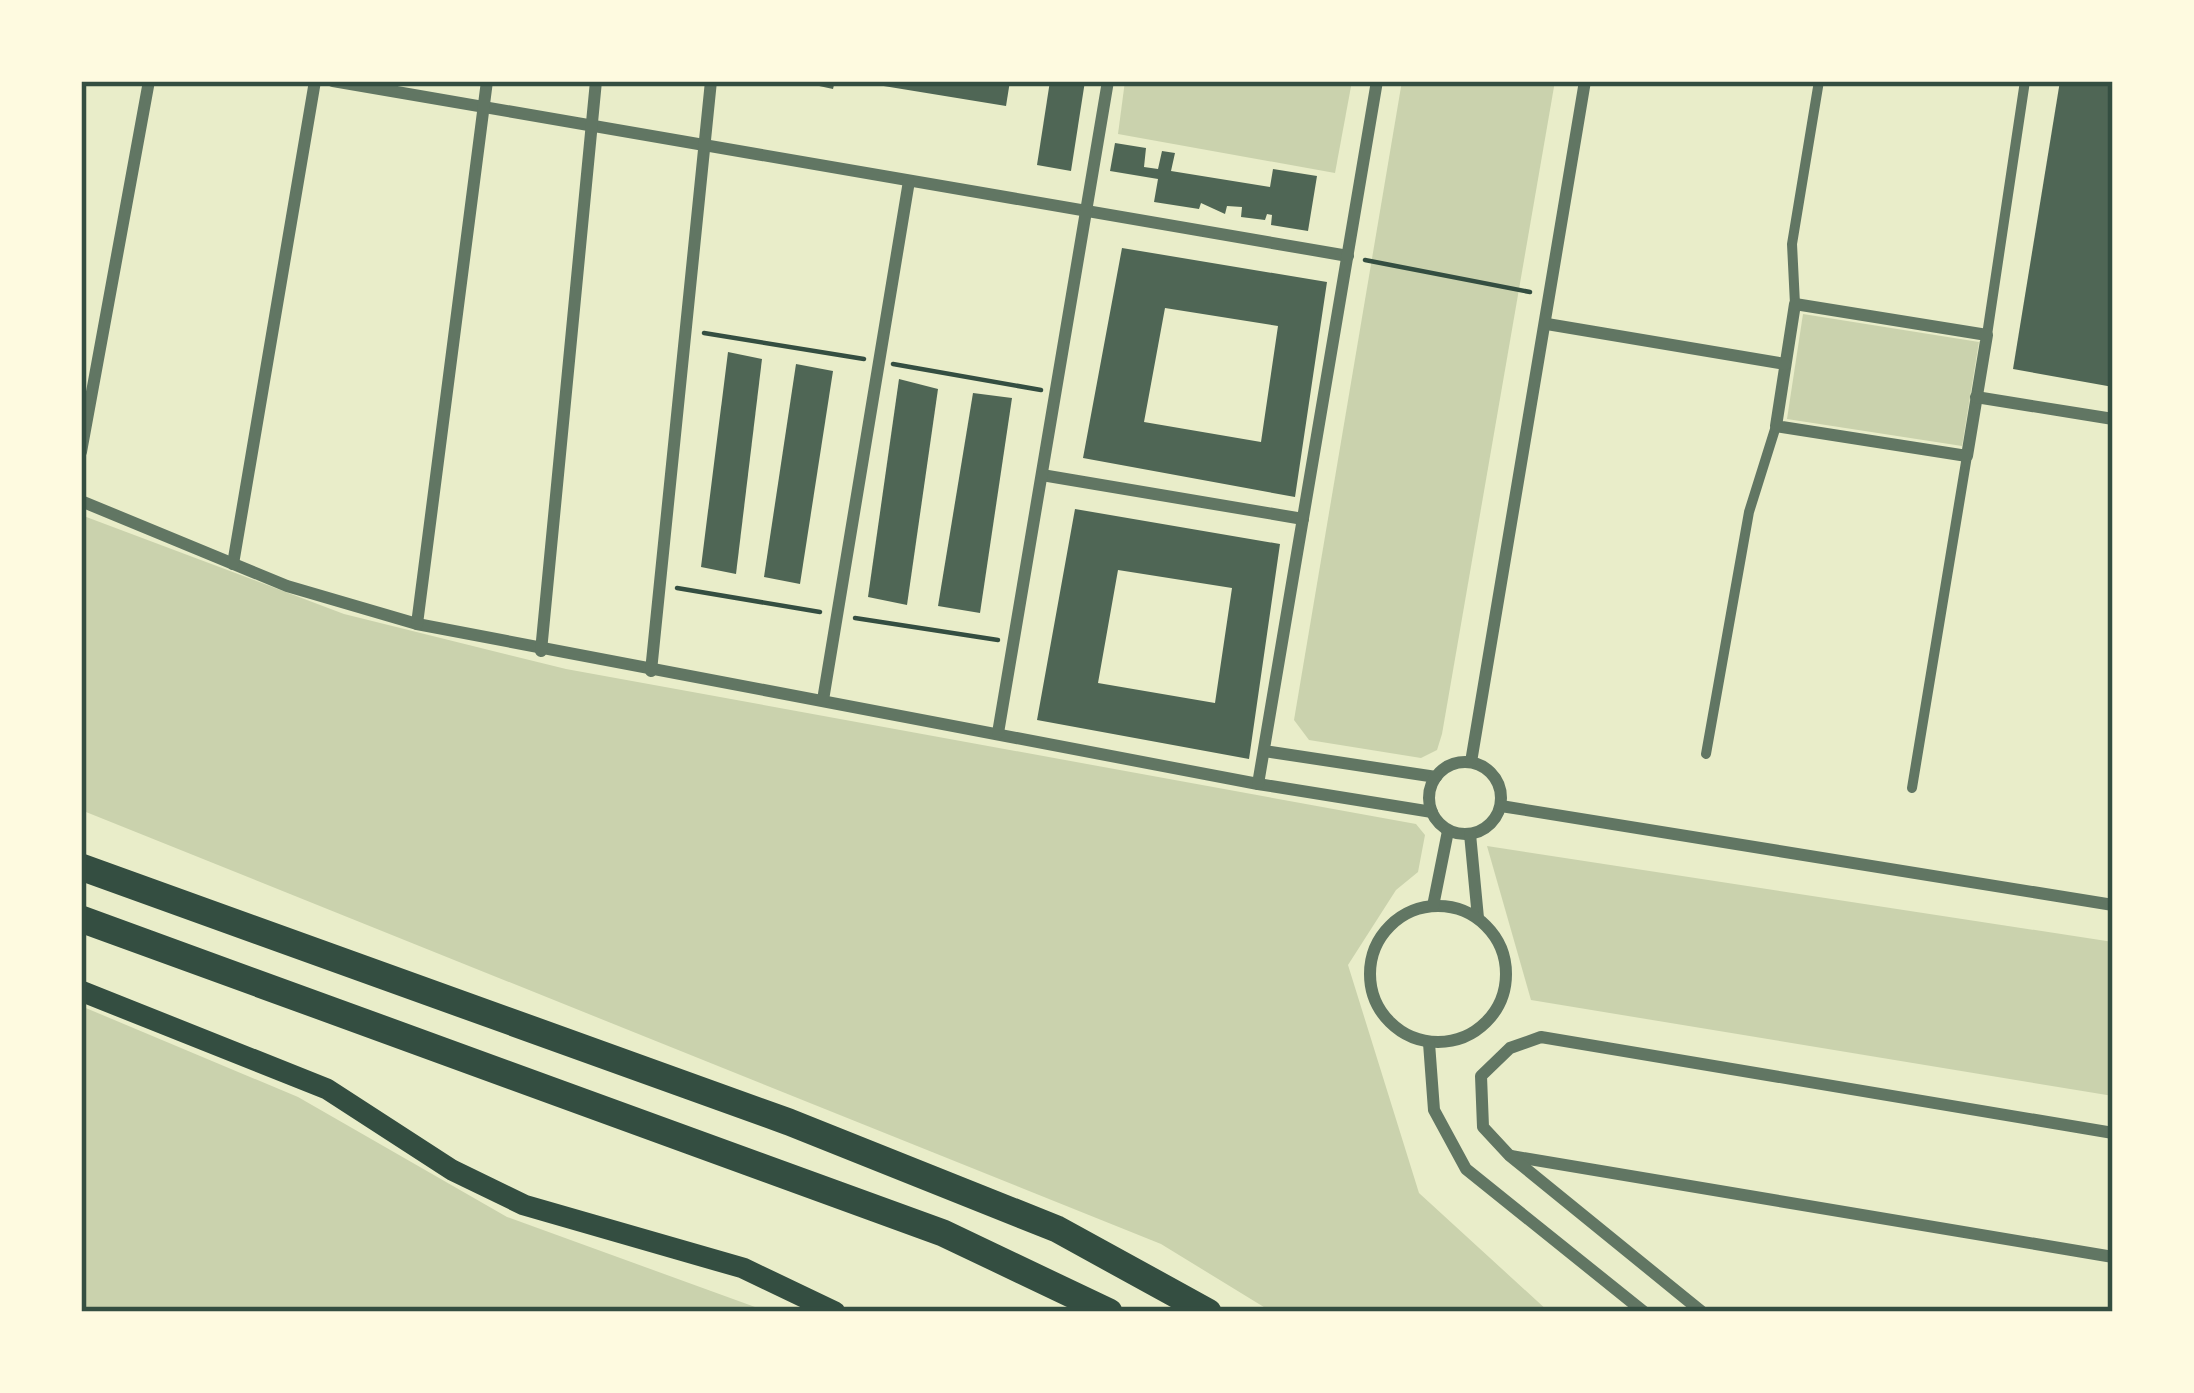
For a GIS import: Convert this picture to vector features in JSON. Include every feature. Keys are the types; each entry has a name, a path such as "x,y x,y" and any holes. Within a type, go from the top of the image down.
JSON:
{"highway":[{"path":"81,868 789,1122 1057,1228 1208,1312"},
{"path":"81,919 943,1233 1109,1312"}],"main road":[{"path":"81,991 327,1089 452,1170 524,1205 743,1268 835,1312"}],"street":[{"path":"81,452 149,81"},
{"path":"232,564 315,81"},
{"path":"333,81 1348,256"},
{"path":"418,624 488,81"},
{"path":"541,651 596,81"},
{"path":"651,671 711,81"},
{"path":"998,734 1108,81"},
{"path":"1258,784 1377,81"},
{"path":"1471,762 1585,81"},
{"path":"1706,754 1749,512 1776,426 1796,304 1792,244 1820,81"},
{"path":"1912,788 2026,81"},
{"path":"824,700 909,181"},
{"path":"1796,304 1987,335"},
{"path":"1547,324 1785,364"},
{"path":"1976,397 2113,419"},
{"path":"1776,426 1967,456"},
{"path":"1042,476 1303,519"},
{"path":"81,501 335,603 418,624 1258,784 1432,812 1448,830 1470,834 1490,825 1501,806 1492,773 1471,762 1451,764 1436,777 1432,812"},
{"path":"1264,751 1436,777"},
{"path":"1501,806 2113,906"},
{"path":"1433,906 1448,830"},
{"path":"1470,834 1478,918 1504,955 1502,999 1473,1034 1430,1043 1390,1024 1370,984 1370,962 1392,923 1433,906 1478,918"},
{"path":"1702,1312 1509,1155 1483,1127 1481,1076 1510,1048 1541,1037 2113,1133"},
{"path":"1430,1043 1434,1110 1466,1169 1644,1312"},
{"path":"1509,1155 2113,1257"}],"path":[{"path":"1348,256 1552,296"},
{"path":"563,1312 616,1312"}],"green space":[{"path":"1125,81 1352,81 1335,173 1118,134"},
{"path":"1402,81 1555,81 1442,734 1437,750 1421,758 1309,740 1294,720"},
{"path":"1803,314 1979,342 1962,446 1787,419"},
{"path":"81,515 344,614 566,669 1416,824 1425,835 1418,872 1396,890 1348,965 1419,1193 1549,1312 1272,1312 1161,1244 81,810"},
{"path":"1487,846 2113,942 2113,1096 1531,1000"},
{"path":"81,1006 298,1097 507,1217 769,1312 81,1312"}],"building":[{"path":"796,81 835,81 833,89"},
{"path":"853,81 1010,81 1006,106"},
{"path":"1050,81 1085,81 1071,171 1037,165"},
{"path":"2060,81 2113,81 2113,387 2013,369"},
{"path":"1115,143 1146,148 1144,167 1158,169 1162,151 1175,153 1171,171 1270,187 1273,169 1317,176 1308,231 1271,225 1272,215 1267,214 1265,220 1241,217 1242,207 1227,206 1225,214 1201,203 1199,209 1154,202 1158,179 1110,171"},
{"path":"1122,248 1327,282 1295,497 1083,458","holes":["1165,308 1278,326 1261,442 1144,422"]},
{"path":"728,352 762,359 736,574 701,567"},
{"path":"796,364 833,371 800,584 764,577"},
{"path":"899,379 938,389 907,605 868,597"},
{"path":"973,393 1012,398 980,613 938,606"},
{"path":"1075,509 1280,544 1249,759 1037,720","holes":["1118,570 1232,588 1215,703 1098,683"]}]}
